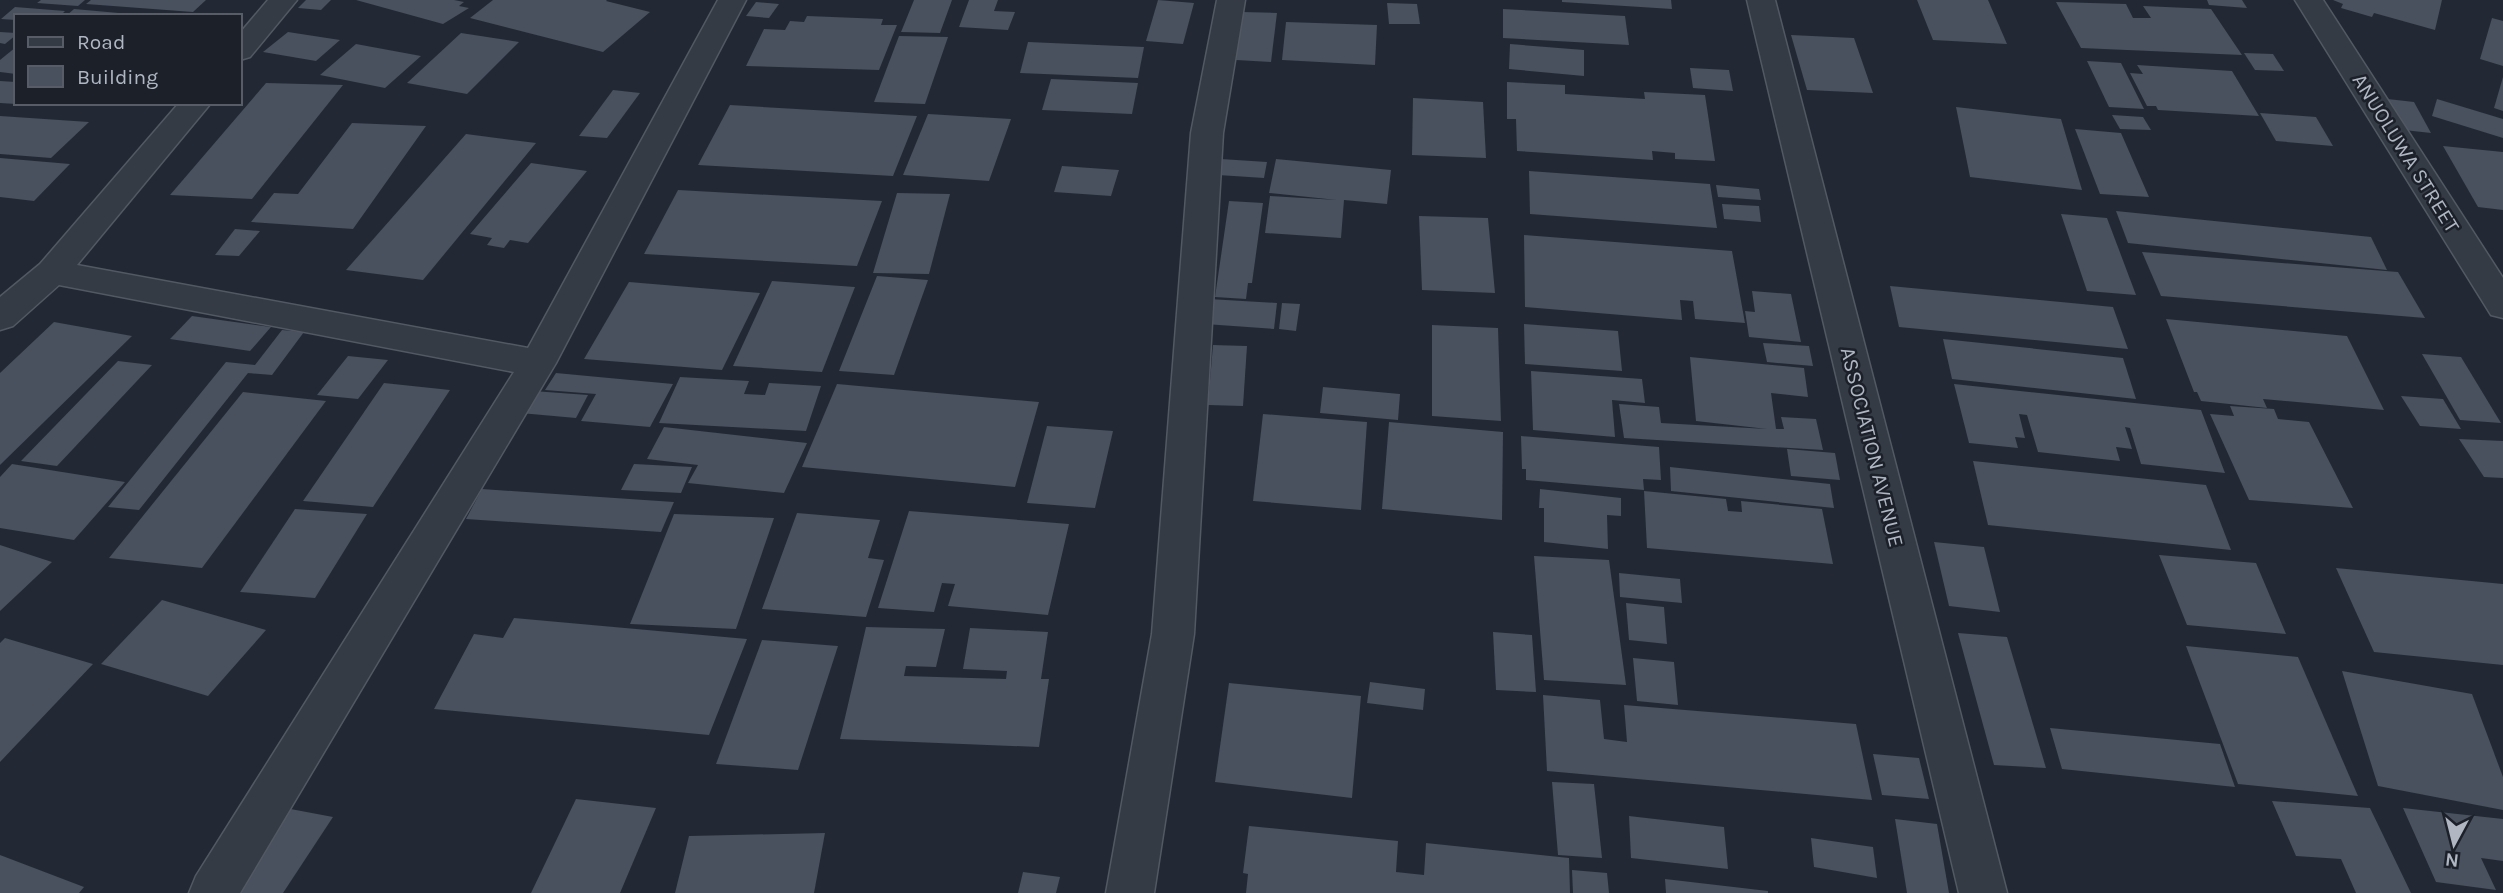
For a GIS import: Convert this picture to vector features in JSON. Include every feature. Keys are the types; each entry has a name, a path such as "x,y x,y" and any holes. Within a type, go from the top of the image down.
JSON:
{"street":[{"path":"242,49 283,0"},
{"path":"213,893 538,363 732,0"},
{"path":"1130,893 1173,634 1207,133 1231,0"},
{"name":"ASSOCIATION AVENUE","path":"1761,0 1983,893"},
{"name":"ANUOLUWA STREET","path":"2309,0 2503,306"},
{"path":"0,317 52,272 194,105"},
{"path":"52,272 538,363"}],"building":[{"path":"41,0 85,0 78,6 37,3"},
{"path":"91,0 206,0 193,12 86,4"},
{"path":"306,0 331,0 321,10 298,8"},
{"path":"356,0 454,0 464,2 459,6 469,8 443,24"},
{"path":"493,0 607,0 650,12 603,52 470,18"},
{"path":"914,0 952,0 940,33 901,32"},
{"path":"969,0 998,0 994,11 1015,12 1008,30 959,27"},
{"path":"1158,0 1194,3 1183,44 1146,41"},
{"path":"1671,0 1672,9 1562,2"},
{"path":"1917,0 1988,0 2007,44 1933,40"},
{"path":"2207,0 2242,0 2247,8 2209,5"},
{"path":"2333,0 2442,0 2435,30 2374,13 2372,17 2341,8 2343,4"},
{"path":"756,2 779,4 769,18 746,16"},
{"path":"2056,2 2126,4 2133,18 2151,18 2143,6 2211,9 2242,55 2081,48"},
{"path":"1387,3 1417,4 1420,24 1389,24"},
{"path":"15,7 65,11 62,14 14,14 14,20 1,19"},
{"path":"74,9 130,14 68,14"},
{"path":"1503,9 1625,16 1629,45 1503,38"},
{"path":"1242,12 1277,13 1271,62 1236,60"},
{"path":"807,16 883,19 881,25 897,25 879,70 746,66 764,29 785,30 790,21 804,22"},
{"path":"2492,18 2503,21 2503,66 2480,59"},
{"path":"1286,22 1377,25 1375,65 1282,60"},
{"path":"0,32 14,33 14,37 5,44 0,43"},
{"path":"288,32 340,40 316,61 263,52"},
{"path":"461,33 519,42 467,94 407,83"},
{"path":"1791,35 1854,38 1873,93 1807,90"},
{"path":"899,36 948,37 925,104 874,102"},
{"path":"1028,42 1144,47 1138,78 1020,73"},
{"path":"356,44 421,56 385,88 320,75"},
{"path":"1510,44 1584,50 1584,76 1509,69"},
{"path":"14,49 14,74 0,72 0,60"},
{"path":"2244,53 2273,54 2284,71 2255,70"},
{"path":"2087,61 2121,63 2144,109 2109,107"},
{"path":"2137,65 2232,71 2259,116 2158,110 2156,106 2147,106 2130,73 2143,74"},
{"path":"1690,68 1729,70 1733,91 1693,88"},
{"path":"2503,77 2503,111 2494,108"},
{"path":"1051,79 1138,83 1132,114 1042,110"},
{"path":"0,81 14,82 14,104 0,103"},
{"path":"1507,82 1565,85 1565,94 1645,99 1644,92 1705,95 1715,161 1675,159 1675,153 1652,151 1653,160 1517,151 1516,119 1507,119"},
{"path":"266,83 343,85 252,199 170,195"},
{"path":"613,90 640,93 607,138 579,136"},
{"path":"1413,98 1483,102 1486,158 1412,155"},
{"path":"2379,98 2414,102 2431,133 2395,129"},
{"path":"2437,99 2503,119 2503,138 2432,116"},
{"path":"730,105 917,116 893,176 698,165"},
{"path":"1956,107 2061,119 2082,190 1970,177"},
{"path":"2260,113 2316,117 2333,146 2276,141"},
{"path":"928,114 1011,119 989,181 903,175"},
{"path":"2112,115 2143,117 2151,130 2120,129"},
{"path":"0,116 89,122 51,158 0,154"},
{"path":"352,123 426,126 353,229 251,222 274,193 298,194"},
{"path":"2075,129 2121,133 2149,197 2100,194"},
{"path":"466,134 536,143 423,280 346,270"},
{"path":"2443,146 2503,152 2503,210 2478,207"},
{"path":"0,158 70,164 34,201 0,197"},
{"path":"1221,159 1267,162 1264,178 1218,175"},
{"path":"1276,159 1391,170 1387,204 1344,200 1341,238 1265,233 1270,196 1337,200 1269,193"},
{"path":"531,163 587,171 528,243 510,240 504,248 487,245 492,238 470,234"},
{"path":"1062,166 1119,170 1111,196 1054,192"},
{"path":"1529,171 1710,184 1717,228 1530,214"},
{"path":"1716,185 1759,189 1761,200 1718,197"},
{"path":"678,190 882,201 857,266 644,254"},
{"path":"897,193 950,194 929,274 873,273"},
{"path":"1229,201 1263,203 1252,283 1248,283 1246,299 1215,297"},
{"path":"1722,204 1759,206 1761,222 1724,219"},
{"path":"2116,211 2371,237 2387,270 2128,243"},
{"path":"2061,214 2107,218 2136,295 2087,291"},
{"path":"1419,216 1488,218 1495,293 1422,290"},
{"path":"235,229 260,231 239,256 215,255"},
{"path":"1524,235 1732,251 1745,323 1695,319 1693,301 1680,300 1682,320 1525,307"},
{"path":"2142,252 2398,272 2425,318 2161,296"},
{"path":"877,276 928,280 894,375 839,371"},
{"path":"772,281 855,287 822,372 733,366"},
{"path":"629,282 760,293 722,370 584,359"},
{"path":"1890,286 2113,307 2128,349 1899,327"},
{"path":"1752,291 1791,294 1801,342 1749,337 1745,311 1755,312"},
{"path":"1209,299 1277,303 1274,329 1205,324"},
{"path":"1282,303 1300,304 1296,331 1279,329"},
{"path":"192,316 271,327 250,351 170,339"},
{"path":"2166,319 2347,336 2384,410 2263,399 2267,408 2201,401 2197,392 2194,392"},
{"path":"54,322 132,336 0,465 0,373"},
{"path":"1524,324 1618,331 1622,371 1525,364"},
{"path":"1432,325 1498,328 1501,421 1432,416"},
{"path":"282,330 304,332 272,375 248,373 139,510 108,507 226,362 255,365"},
{"path":"1943,339 2123,358 2136,399 1952,379"},
{"path":"1763,343 1809,346 1813,366 1767,362"},
{"path":"1213,345 1247,346 1243,406 1208,405"},
{"path":"2422,354 2461,357 2501,423 2460,420"},
{"path":"348,356 388,360 358,399 317,395"},
{"path":"1690,357 1804,368 1808,397 1771,393 1776,429 1784,429 1781,417 1816,419 1823,450 1624,438 1619,404 1659,407 1661,423 1767,429 1696,421"},
{"path":"118,361 152,365 57,466 21,461"},
{"path":"1531,371 1642,379 1645,403 1612,400 1615,437 1533,430"},
{"path":"556,373 673,384 650,427 581,421 596,394 545,390"},
{"path":"680,377 749,381 744,394 765,395 769,383 821,386 806,431 659,423"},
{"path":"384,383 450,390 373,507 303,501"},
{"path":"837,384 1039,402 1015,487 802,467"},
{"path":"1954,384 2201,410 2225,473 2141,464 2130,428 2125,427 2132,449 2116,447 2120,461 2038,452 2027,415 2019,414 2025,438 2015,437 2018,448 1969,443"},
{"path":"1323,387 1400,394 1398,420 1320,413"},
{"path":"533,391 588,395 576,418 520,413"},
{"path":"243,392 326,401 202,568 109,558"},
{"path":"2401,396 2443,399 2461,429 2420,426"},
{"path":"2230,406 2274,409 2278,419 2309,422 2353,508 2249,500 2210,414 2234,416"},
{"path":"1263,414 1367,422 1361,510 1253,501"},
{"path":"1389,422 1503,432 1502,520 1382,509"},
{"path":"1047,426 1113,431 1095,508 1027,503"},
{"path":"664,427 807,443 784,493 688,483 698,465 647,459"},
{"path":"1521,436 1659,447 1661,480 1643,479 1644,490 1526,480 1526,469 1522,469"},
{"path":"2459,439 2503,441 2503,478 2484,477"},
{"path":"1787,449 1835,453 1840,480 1791,476"},
{"path":"1973,461 2206,485 2231,550 1988,525"},
{"path":"12,464 125,482 74,540 0,528 0,477"},
{"path":"634,464 692,467 681,493 621,490"},
{"path":"1670,467 1830,484 1834,508 1671,491"},
{"path":"482,489 674,502 661,532 466,519"},
{"path":"1540,489 1621,498 1621,516 1607,515 1608,549 1544,542 1544,508 1539,508"},
{"path":"1644,491 1726,499 1728,511 1742,512 1741,501 1822,509 1833,564 1647,548"},
{"path":"295,509 367,514 315,598 240,592"},
{"path":"909,511 1069,524 1048,615 948,606 955,584 942,583 934,612 878,608"},
{"path":"797,513 880,520 868,558 884,560 866,617 762,609"},
{"path":"674,514 774,518 736,629 630,624"},
{"path":"1934,542 1984,547 2000,612 1949,606"},
{"path":"0,545 52,562 0,611"},
{"path":"2159,555 2256,563 2286,634 2187,625"},
{"path":"1534,556 1609,560 1626,685 1544,680"},
{"path":"2336,568 2503,584 2503,665 2374,652"},
{"path":"1619,573 1680,579 1682,603 1620,597"},
{"path":"162,600 266,630 208,696 101,664"},
{"path":"1626,603 1664,607 1667,644 1629,640"},
{"path":"514,618 747,639 709,735 434,709 474,634 503,638"},
{"path":"866,627 945,629 936,667 906,666 904,676 1006,679 1007,671 963,669 970,628 1048,632 1041,679 1049,679 1039,747 840,739"},
{"path":"1493,632 1532,635 1536,692 1496,690"},
{"path":"1958,633 2007,637 2046,768 1994,765"},
{"path":"5,638 93,664 0,762 0,643"},
{"path":"762,640 838,646 798,770 716,764"},
{"path":"2186,646 2298,657 2358,796 2238,784"},
{"path":"1633,658 1674,662 1678,705 1637,701"},
{"path":"2342,671 2472,694 2503,777 2503,810 2378,786"},
{"path":"1370,682 1425,689 1423,710 1367,703"},
{"path":"1229,683 1361,696 1352,798 1215,782"},
{"path":"1543,695 1600,700 1604,739 1627,742 1624,705 1856,724 1872,800 1547,771"},
{"path":"2050,728 2220,744 2235,787 2062,769"},
{"path":"1873,754 1919,758 1929,799 1882,795"},
{"path":"1552,782 1594,784 1602,858 1558,855"},
{"path":"576,799 656,808 620,893 531,893"},
{"path":"2272,801 2370,808 2411,893 2356,893 2341,859 2296,856"},
{"path":"280,807 333,817 283,893 223,893"},
{"path":"2403,808 2503,819 2503,861 2481,858 2496,890 2436,882"},
{"path":"1629,816 1724,827 1728,869 1631,858"},
{"path":"1895,819 1937,824 1949,893 1907,893"},
{"path":"1249,826 1398,841 1396,872 1424,875 1426,843 1569,858 1570,893 1246,893 1248,874 1243,873"},
{"path":"825,833 814,893 675,893 689,836"},
{"path":"1811,838 1873,847 1877,878 1814,867"},
{"path":"0,855 84,887 79,893 0,893"},
{"path":"1572,870 1607,873 1609,893 1573,893"},
{"path":"1023,872 1060,877 1056,893 1018,893"},
{"path":"1665,879 1768,891 1768,893 1666,893"}]}
